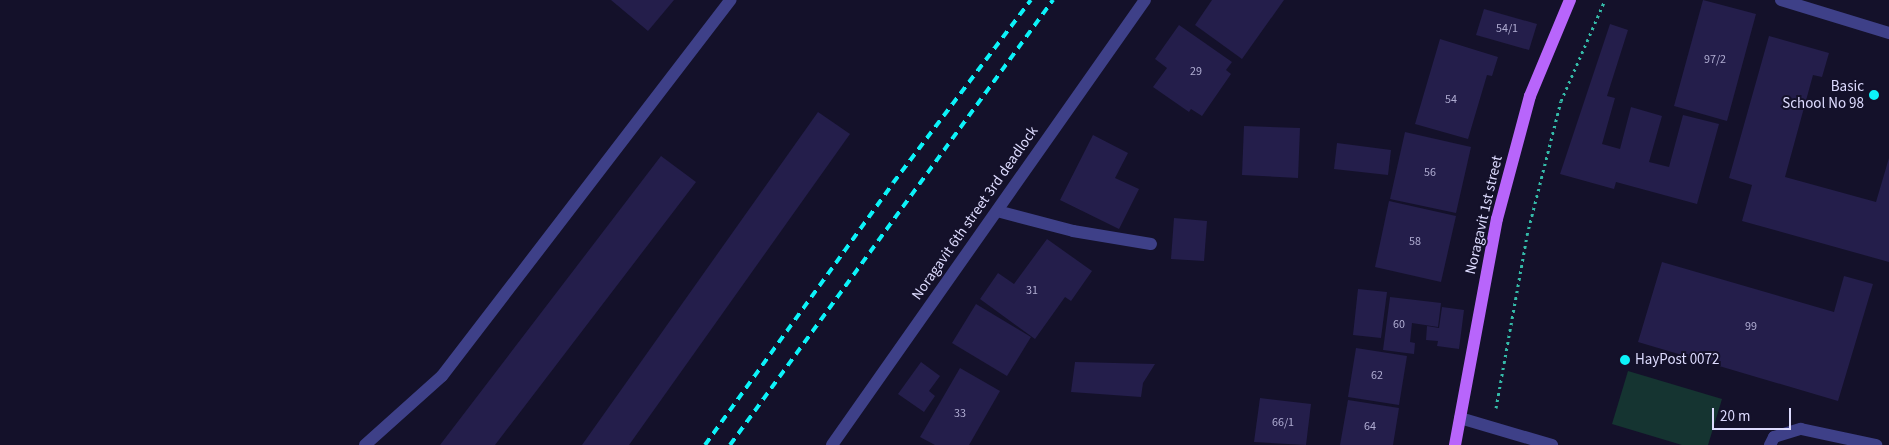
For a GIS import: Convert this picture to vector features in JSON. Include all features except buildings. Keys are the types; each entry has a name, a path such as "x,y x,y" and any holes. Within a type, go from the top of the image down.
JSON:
{"main road":[{"name":"Noragavit 1st street","path":"1455,445 1497,219 1530,96 1570,0"}],"street":[{"path":"365,445 442,376 730,0"},
{"name":"Noragavit 6th street 3rd deadlock","path":"832,445 1145,0"},
{"path":"1781,0 1889,33"},
{"path":"997,210 1073,231 1151,244"},
{"path":"1460,418 1493,426 1552,445"},
{"path":"1770,445 1774,437 1801,429 1876,445"}],"path":[{"path":"1493,426 1527,235 1561,101 1605,0"}],"green space":[{"path":"1628,371 1722,399 1708,445 1682,445 1612,424"}],"railway":[{"path":"705,445 893,183 1031,0"},
{"path":"730,445 1053,0"}],"place":[{"name":"Basic School No 98","path":"1874,95"},
{"name":"HayPost 0072","path":"1625,360"}]}
